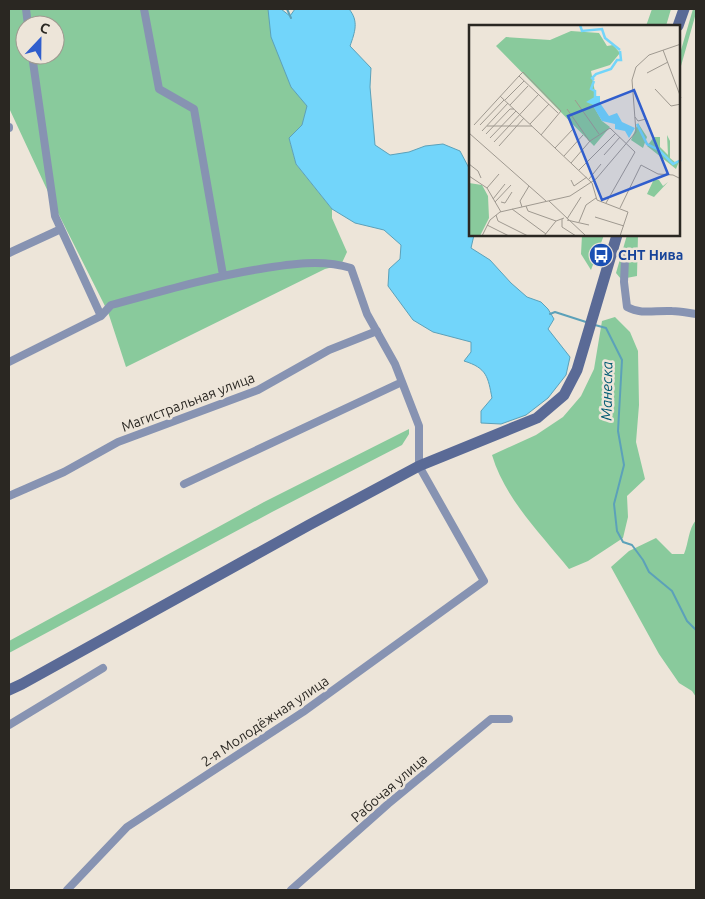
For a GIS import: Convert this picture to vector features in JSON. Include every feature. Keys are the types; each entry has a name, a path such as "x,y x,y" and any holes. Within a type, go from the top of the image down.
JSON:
{"main road":[{"path":"678,25 684,9"},
{"path":"9,690 420,466 536,418 564,394 577,370 617,236"}],"street":[{"path":"144,9 159,89 194,109 223,275"},
{"path":"33,65 55,216 101,316"},
{"path":"9,253 61,229"},
{"path":"613,250 625,259 624,282 627,307 636,312 670,310 696,314"},
{"path":"9,362 101,316 111,305 223,275 297,263 341,265 352,268 368,314 395,364 419,426 420,466"},
{"name":"Магистральная улица","path":"9,496 64,472 118,442 258,390 329,350 377,331"},
{"path":"184,484 402,382"},
{"name":"2-я Молодёжная улица","path":"67,890 127,828 303,712 484,581 420,466"},
{"path":"9,725 103,668"},
{"name":"Рабочая улица","path":"291,890 388,804 491,719 508,719"}],"green space":[{"path":"9,9 268,9 291,87 308,106 302,125 289,138 296,164 332,209 332,218 347,252 341,265 325,269 126,367 108,312 57,211 9,108"},
{"path":"652,9 671,9 666,25 646,25"},
{"path":"693,9 696,9 680,69 680,54"},
{"path":"582,236 604,236 591,270 581,254"},
{"path":"627,236 638,236 637,276 621,279 616,273"},
{"path":"615,317 630,332 638,351 639,405 636,442 645,479 627,496 628,517 623,538 588,561 569,569 515,501 498,471 492,455 536,435 563,417 581,396 594,369 602,321"},
{"path":"409,429 409,434 402,445 272,512 9,653 9,641 264,502"},
{"path":"696,520 696,697 692,691 679,683 659,654 611,567 629,551 656,538 672,554 684,554 691,528"}],"water":[{"path":"268,9 281,9 290,16 295,9 349,9 355,22 355,31 350,46 371,68 370,87 375,145 390,155 409,152 425,146 443,144 460,151 469,168 469,236 474,236 471,248 490,260 527,297 541,302 548,309 554,319 548,329 570,357 566,375 548,398 526,415 501,424 481,423 481,411 492,398 489,384 482,370 464,361 471,352 471,342 433,332 413,320 388,286 389,269 400,259 401,245 384,230 355,223 332,209 296,164 289,138 302,125 307,106 291,87 271,37"}],"waterway":[{"name":"Манеска","path":"287,9 291,18"},
{"name":"Манеска","path":"550,314 555,312 586,322"},
{"name":"Манеска","path":"595,325 606,328 622,360 618,431 624,465 614,504 617,531 623,542 632,545 649,572 672,591 687,621 696,630"}],"place":[{"name":"СНТ Нива","path":"601,255"}]}
